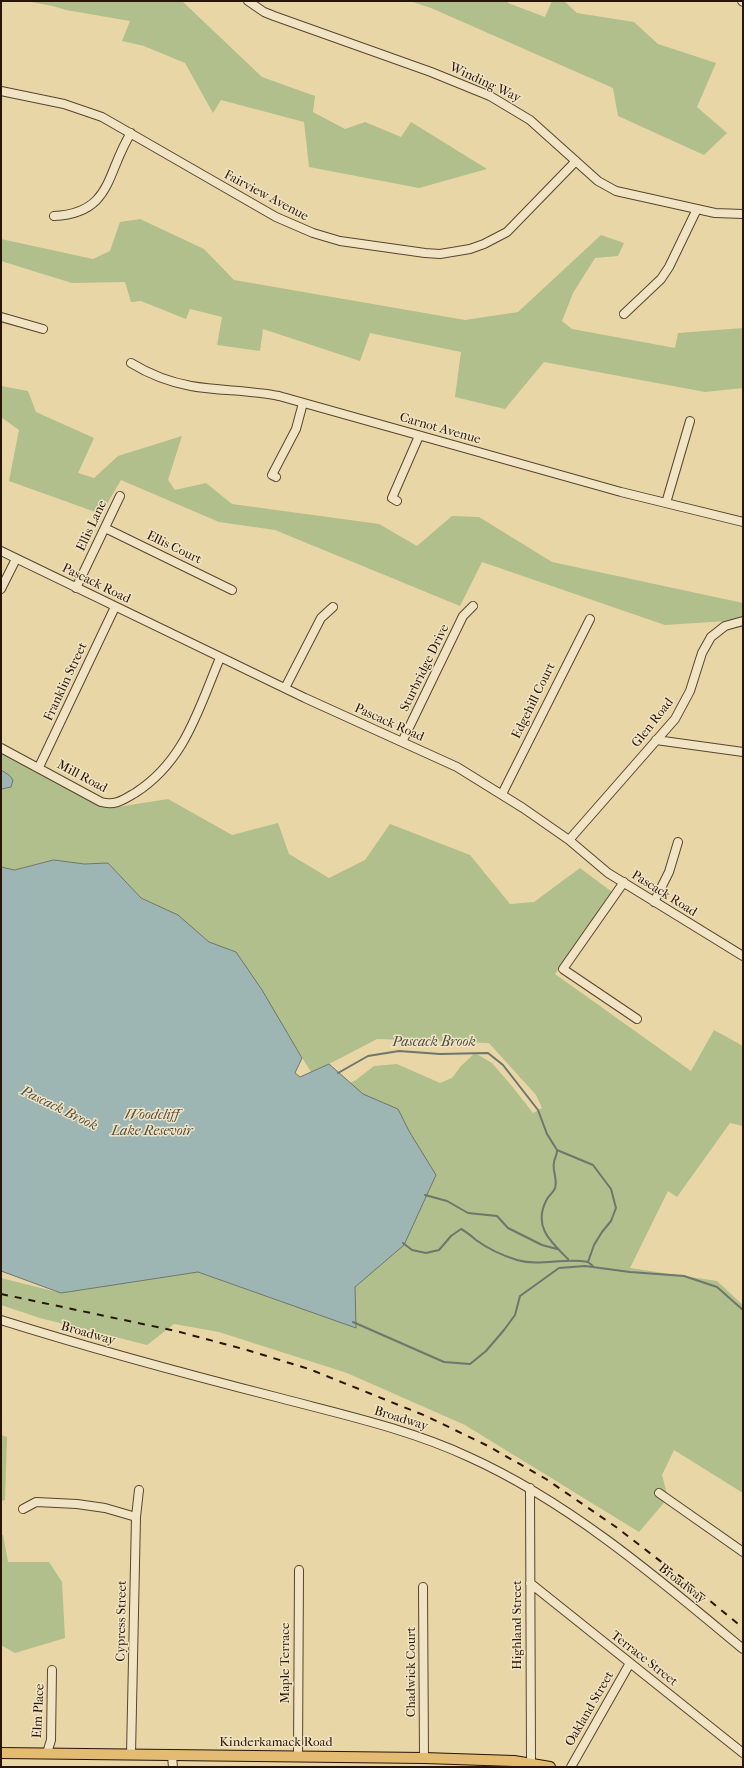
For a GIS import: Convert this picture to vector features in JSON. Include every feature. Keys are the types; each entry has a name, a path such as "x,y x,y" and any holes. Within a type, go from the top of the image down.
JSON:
{"main road":[{"name":"Kinderkamack Road","path":"1,1752 172,1756 424,1758 531,1762 550,1767"}],"street":[{"name":"Winding Way","path":"248,1 264,12 274,16 431,72 490,96 530,120 598,181 616,191 696,210 728,214 743,214"},
{"name":"Fairview Avenue","path":"1,91 84,110 102,117 296,227 340,241 425,253 440,254 463,251 498,238 507,232 576,161"},
{"path":"54,216 80,212 96,202 107,187 118,156 131,133"},
{"path":"624,314 661,279 669,267 696,210"},
{"path":"1,316 43,329"},
{"name":"Carnot Avenue","path":"131,363 156,376 189,386 258,392 303,403 666,503 743,522"},
{"path":"276,477 272,475 296,429 303,403"},
{"path":"666,503 690,421"},
{"path":"397,501 392,498 419,436"},
{"name":"Ellis Lane","path":"76,588 120,496"},
{"name":"Ellis Court","path":"105,528 232,590"},
{"name":"Pascack Road","path":"1,551 220,658 457,767 502,794 569,840 608,873 743,956"},
{"path":"1,589 16,559"},
{"name":"Sturbridge Drive","path":"402,742 463,616 473,606"},
{"name":"Franklin Street","path":"39,767 115,607"},
{"path":"285,688 321,618 333,607"},
{"name":"Edgehill Court","path":"502,794 590,619"},
{"name":"Glen Road","path":"569,840 682,708 696,678 702,653 711,637 725,626 743,621"},
{"name":"Mill Road","path":"1,748 39,767 101,802 107,804 120,802 146,786 158,775 179,750 220,658"},
{"path":"656,740 743,752"},
{"path":"654,902 669,872 678,842"},
{"path":"624,882 563,969 637,1019"},
{"name":"Broadway","path":"1,1320 139,1361 412,1434 468,1456 530,1488 557,1505 693,1607 743,1649"},
{"name":"Highland Street","path":"530,1488 531,1762"},
{"name":"Cypress Street","path":"131,1754 136,1517 139,1490"},
{"path":"659,1493 743,1552"},
{"path":"23,1509 36,1502 77,1504 104,1508 136,1517"},
{"name":"Maple Terrace","path":"298,1570 298,1756"},
{"name":"Terrace Street","path":"530,1583 743,1753"},
{"name":"Chadwick Court","path":"423,1587 424,1758"},
{"name":"Oakland Street","path":"570,1767 630,1663"},
{"name":"Elm Place","path":"47,1753 51,1740 52,1670"},
{"path":"172,1756 173,1767"}],"green space":[{"path":"25,1 182,1 262,77 315,96 313,112 345,129 365,122 401,137 411,122 487,169 419,188 309,167 304,122 221,100 213,113 185,63 144,46 122,41 130,21"},
{"path":"410,1 508,1 508,3 545,17 552,1 564,1 577,13 634,22 658,44 716,63 697,107 727,133 704,155 618,116 613,88 431,8"},
{"path":"140,219 204,249 234,280 465,320 518,312 601,235 624,243 618,256 595,258 573,293 562,321 572,329 675,348 678,333 743,328 743,388 705,392 544,362 505,409 455,397 461,352 370,333 360,361 263,329 260,351 217,345 222,317 190,309 186,319 141,301 131,302 125,282 72,283 1,261 1,239 93,259 110,251 120,222"},
{"path":"1,386 28,391 36,412 94,438 78,473 94,478 118,456 182,436 168,480 175,490 206,483 232,504 379,524 417,546 452,516 479,517 552,562 743,603 743,620 665,625 482,562 460,606 275,530 219,522 121,480 101,514 9,481 19,430 1,417"},
{"path":"1,751 111,808 168,799 232,835 278,823 289,854 329,878 365,860 390,824 470,855 510,904 534,902 580,868 612,892 555,974 691,1071 714,1030 743,1046 743,1126 730,1123 677,1197 668,1191 630,1268 717,1281 743,1305 743,1493 674,1450 662,1475 668,1498 639,1532 465,1425 347,1373 219,1332 174,1324 147,1345 40,1318 1,1305 1,1278 61,1293 198,1272 288,1304 318,1099 356,1080 374,1066 397,1064 440,1083 452,1078 461,1066 475,1053 492,1063 533,1113 542,1108 536,1095 489,1043 377,1039 311,1072 236,952 209,942 178,915 141,898 108,863 84,864 54,860 14,870 1,867 1,789 10,787 9,775 1,770"},
{"path":"1,1435 7,1437 5,1500 1,1501"},
{"path":"1,1535 3,1535 8,1562 49,1562 62,1582 65,1638 15,1653 1,1645"}],"water":[{"path":"1,770 9,775 13,780 11,787 1,789"},
{"name":"Woodcliff Lake Resevoir","path":"54,860 84,864 108,863 141,898 178,915 209,942 236,952 262,990 302,1058 295,1073 300,1077 329,1064 363,1094 398,1109 409,1131 436,1175 404,1245 355,1287 356,1328 198,1272 61,1293 1,1271 1,867 14,870"}],"waterway":[{"name":"Pascack Brook","path":"338,1073 368,1056 399,1051 440,1054 488,1053 503,1065 538,1110 547,1134 557,1150 593,1165 611,1189 616,1208 611,1221 594,1245 588,1262 594,1267"},
{"path":"557,1151 554,1160 556,1185 546,1201 542,1219 543,1226 550,1240 568,1259"},
{"path":"425,1195 447,1201 468,1213 497,1216 508,1228 542,1245 557,1249"},
{"path":"403,1243 412,1250 426,1253 439,1250 451,1236 461,1229 485,1246 517,1260 535,1263 570,1261 588,1262"},
{"name":"Pascack Brook","path":"353,1322 444,1362 470,1364 486,1351 504,1330 515,1315 520,1296 559,1268 585,1266 630,1272 684,1276 717,1287 743,1310"}],"railway":[{"path":"1,1294 176,1331 247,1350 309,1369 426,1416 488,1446 546,1479 616,1527 681,1577 743,1628"}]}
